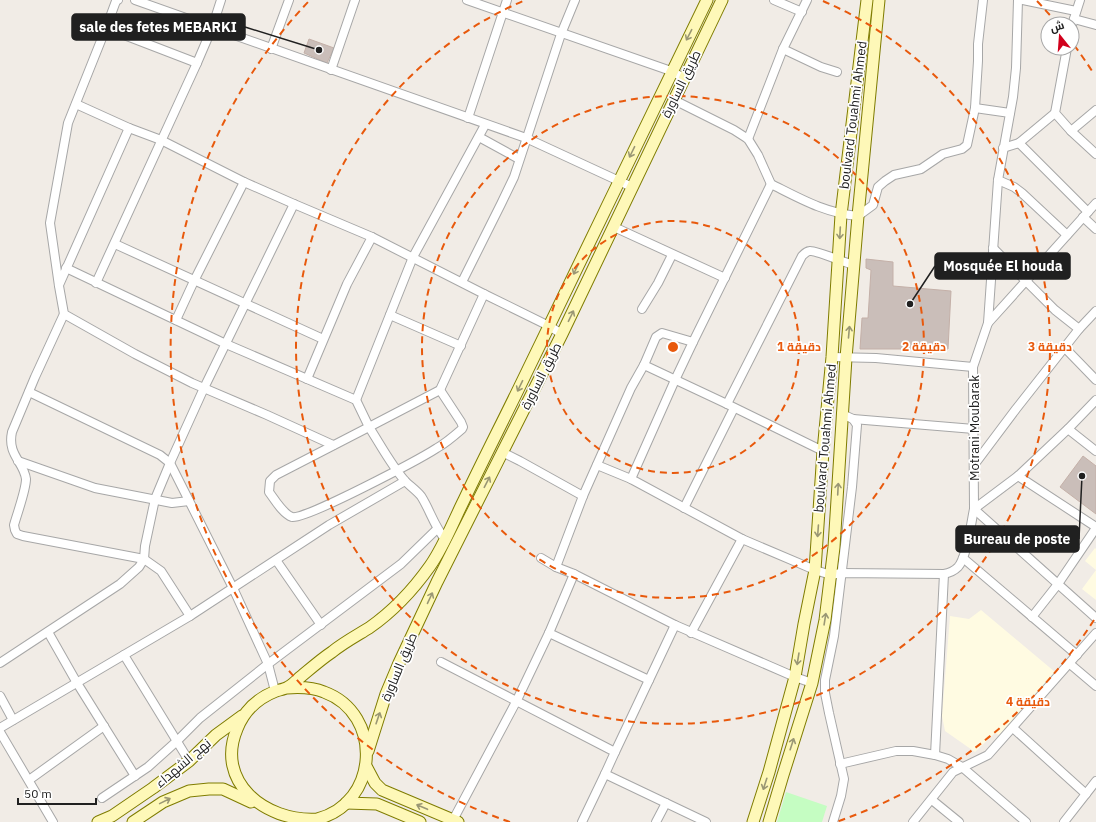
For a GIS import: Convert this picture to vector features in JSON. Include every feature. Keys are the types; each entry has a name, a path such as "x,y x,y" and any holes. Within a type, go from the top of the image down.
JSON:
{"main road":[{"name":"طريق الساورة","path":"287,688 331,652 372,626 402,601 430,565 445,539 671,71 707,0"},
{"name":"طريق الساورة","path":"367,761 386,694 399,663 437,582 562,334 722,0"},
{"name":"boulvard Touahmi Ahmed","path":"753,822 796,677 804,624 815,570 823,451 832,357 841,215 867,0"},
{"name":"boulvard Touahmi Ahmed","path":"769,822 782,775 812,683 836,574 834,547 846,358 879,0"},
{"path":"420,822 377,804 342,806 321,818 301,822 281,819 263,811 252,802 240,787 233,768 232,749 236,730 246,713 254,704 275,691 287,688 307,687 326,692 343,703 356,718 364,735 367,761 375,783 382,790 454,821"},
{"name":"نهج الشهداء","path":"98,822 112,816 153,788 189,761 216,735 246,713"},
{"path":"332,822 342,806 355,793 362,780 367,761"},
{"name":"نهج الشهداء","path":"133,822 163,802 189,791 223,789 252,802"},
{"path":"263,811 268,822"}],"street":[{"path":"118,0 116,1 68,123 50,223 64,314 29,392 11,438 12,451 26,479 14,530 17,534 144,559 161,571 190,616"},
{"path":"135,0 154,3 212,28 485,125 526,138 632,187"},
{"path":"96,283 197,63 212,28 221,0"},
{"path":"271,48 289,0"},
{"path":"331,70 355,0"},
{"path":"467,0 532,22 561,34 671,71 684,78"},
{"path":"468,118 506,0"},
{"path":"462,282 514,177 561,34 575,0"},
{"path":"774,0 802,12"},
{"path":"748,139 783,49 807,0"},
{"path":"674,100 728,127 748,139 758,155 771,184 820,208 841,215 858,216 873,205 878,187 884,181 894,175 921,169 943,154 962,149 967,145 975,108 978,44 984,0"},
{"path":"988,323 998,180 1010,113 1016,68 1018,0"},
{"path":"1023,0 1066,16"},
{"path":"1075,16 1080,0"},
{"path":"1080,21 1096,25"},
{"path":"106,28 197,63"},
{"path":"783,49 821,67 837,72"},
{"path":"1003,148 1019,143 1055,113 1066,56"},
{"path":"76,104 129,128 161,140 244,182 372,236 562,334"},
{"path":"975,108 1010,113"},
{"path":"1071,131 1096,110"},
{"path":"1055,113 1071,131 1096,154"},
{"path":"356,400 413,257 485,125"},
{"path":"59,286 129,128"},
{"path":"479,137 519,159"},
{"path":"1019,143 1086,215 1096,229"},
{"path":"998,180 1022,192 1068,235"},
{"path":"176,320 244,182"},
{"path":"631,479 693,342 771,184"},
{"name":"Motrani Moubarak","path":"963,558 974,509 973,367 988,323 1096,203"},
{"path":"0,663 120,584 139,567 144,559 145,546 155,499 170,463 204,388 294,204"},
{"path":"614,227 672,255 725,278"},
{"path":"307,379 348,284 372,236"},
{"path":"115,244 323,339"},
{"path":"993,248 1055,310 1079,330"},
{"path":"684,508 802,256 807,252 814,251 854,265"},
{"path":"642,309 658,283 672,255"},
{"path":"66,268 226,344 356,400 368,427 405,481 420,496 437,529 445,539"},
{"path":"440,390 463,427 438,447 397,470 302,516 293,517 287,515 269,492 270,481 276,475 440,390 484,294"},
{"path":"974,466 1064,347 1096,311"},
{"path":"64,314 135,354 204,388 333,445"},
{"path":"390,314 461,346"},
{"path":"556,567 597,465 631,388 644,365 656,337 659,334 666,334 693,342"},
{"path":"1064,347 1096,380"},
{"path":"832,357 876,358 973,367"},
{"path":"644,365 823,451"},
{"path":"29,392 160,456 170,463 233,588 268,664 275,691"},
{"path":"1096,400 1068,429 1018,476 974,509 1096,618"},
{"path":"842,414 854,419 974,430"},
{"path":"833,822 841,796 844,779 829,713 825,680 834,636 836,574 852,487 857,425 854,419"},
{"path":"1068,429 1096,451"},
{"path":"502,452 584,496"},
{"path":"18,461 96,488 172,503 189,501"},
{"path":"597,465 631,479 742,539 815,570 836,574 944,574 954,570 963,558 1077,655"},
{"path":"1018,476 1096,528 1058,584 1032,617"},
{"path":"0,728 190,616 329,525 405,481"},
{"path":"102,798 148,766 177,741 200,718 268,664 401,564 437,529"},
{"path":"692,633 742,539"},
{"path":"540,558 692,633 812,683"},
{"path":"276,560 321,625"},
{"path":"454,821 516,700 574,574"},
{"path":"935,755 944,574"},
{"path":"582,822 675,625"},
{"path":"48,632 77,683 135,776"},
{"path":"548,633 649,680"},
{"path":"913,822 953,772 988,755 1096,633"},
{"path":"124,655 189,761"},
{"path":"441,662 615,752"},
{"path":"1070,664 1096,686"},
{"path":"0,696 14,720"},
{"path":"29,780 104,726"},
{"path":"1013,728 1086,794"},
{"path":"0,732 53,822"},
{"path":"840,764 896,751 913,751 948,759 962,767 1026,822"},
{"path":"605,774 706,822"},
{"path":"1064,822 1096,781"},
{"path":"932,800 959,822"},
{"path":"656,822 666,803"}],"shaded area":[{"path":"1095,548 1096,549 1096,570 1085,561"},
{"path":"1096,570 1096,600 1082,589"},
{"path":"981,610 1055,672 1001,736 995,733 975,752 945,731 942,716 950,616 969,619"}],"green space":[{"path":"786,792 827,806 822,822 777,822"}],"building":[{"path":"309,39 334,48 327,63 304,53"},
{"path":"866,259 893,262 893,286 951,291 948,349 860,349 862,318 868,318 871,270 866,268"},
{"path":"1083,456 1096,466 1096,514 1060,487"}],"place":[{"name":"sale des fetes MEBARKI","path":"319,50"},
{"name":"Mosquée El houda","path":"910,304"},
{"name":"Bureau de poste","path":"1082,476"}]}
